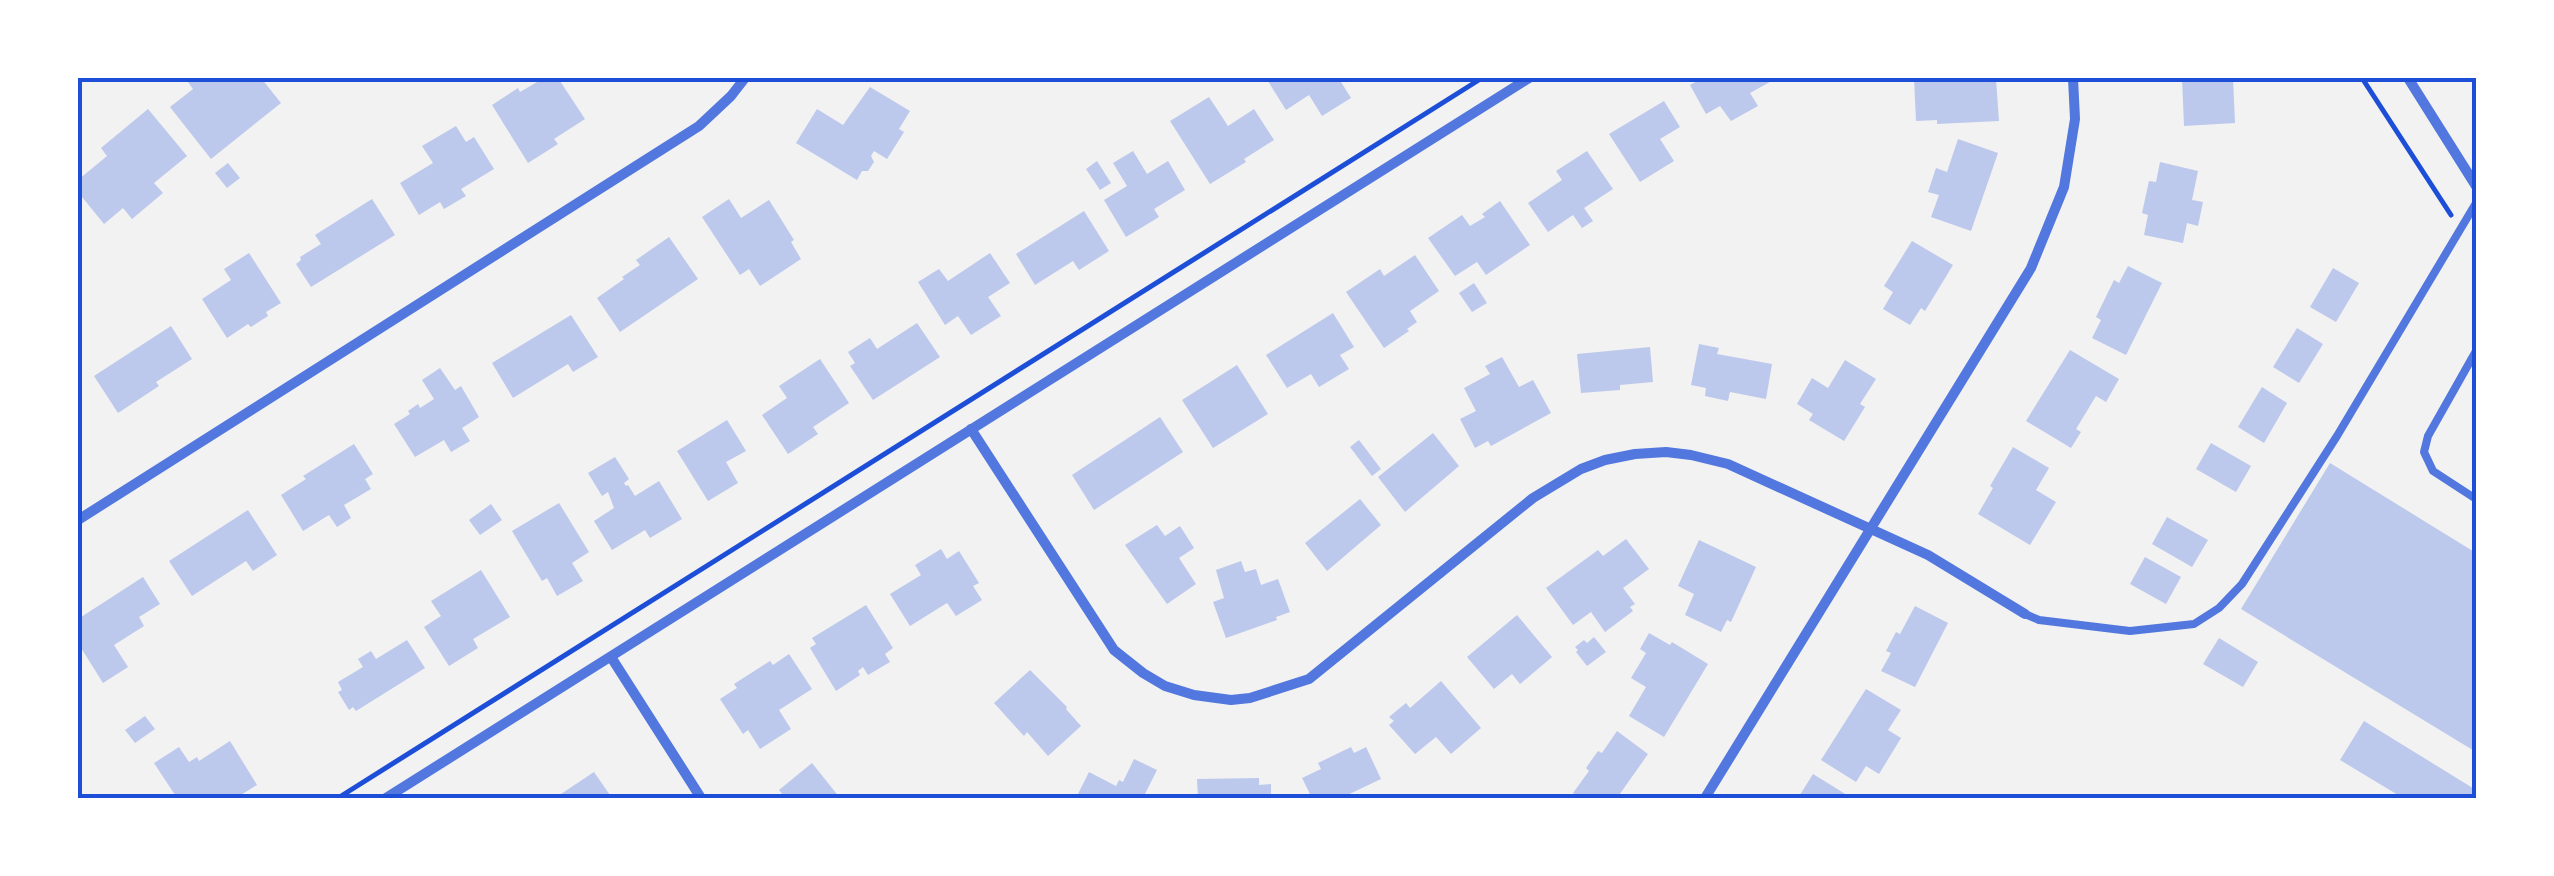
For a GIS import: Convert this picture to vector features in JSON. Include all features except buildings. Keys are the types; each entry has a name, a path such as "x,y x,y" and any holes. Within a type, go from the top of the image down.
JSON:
{"street":[{"path":"78,520 700,126 745,78"},
{"path":"386,798 1529,78"},
{"path":"1706,798 2031,268 2064,187 2075,119 2073,78"},
{"path":"2408,78 2476,186"},
{"path":"970,429 1114,650 1164,686 1194,695 1231,700 1250,698 1310,679 1533,498 1581,469 1635,454 1666,452 1728,464 1928,555 2026,614"},
{"path":"611,657 700,798"}],"lane":[{"path":"2026,614 2039,620 2130,631 2194,624 2220,608 2242,584 2337,436 2476,203"},
{"path":"2476,351 2428,436 2424,452 2434,470 2476,498"}],"path":[{"path":"338,798 1482,78"},
{"path":"2362,78 2460,229"}]}
